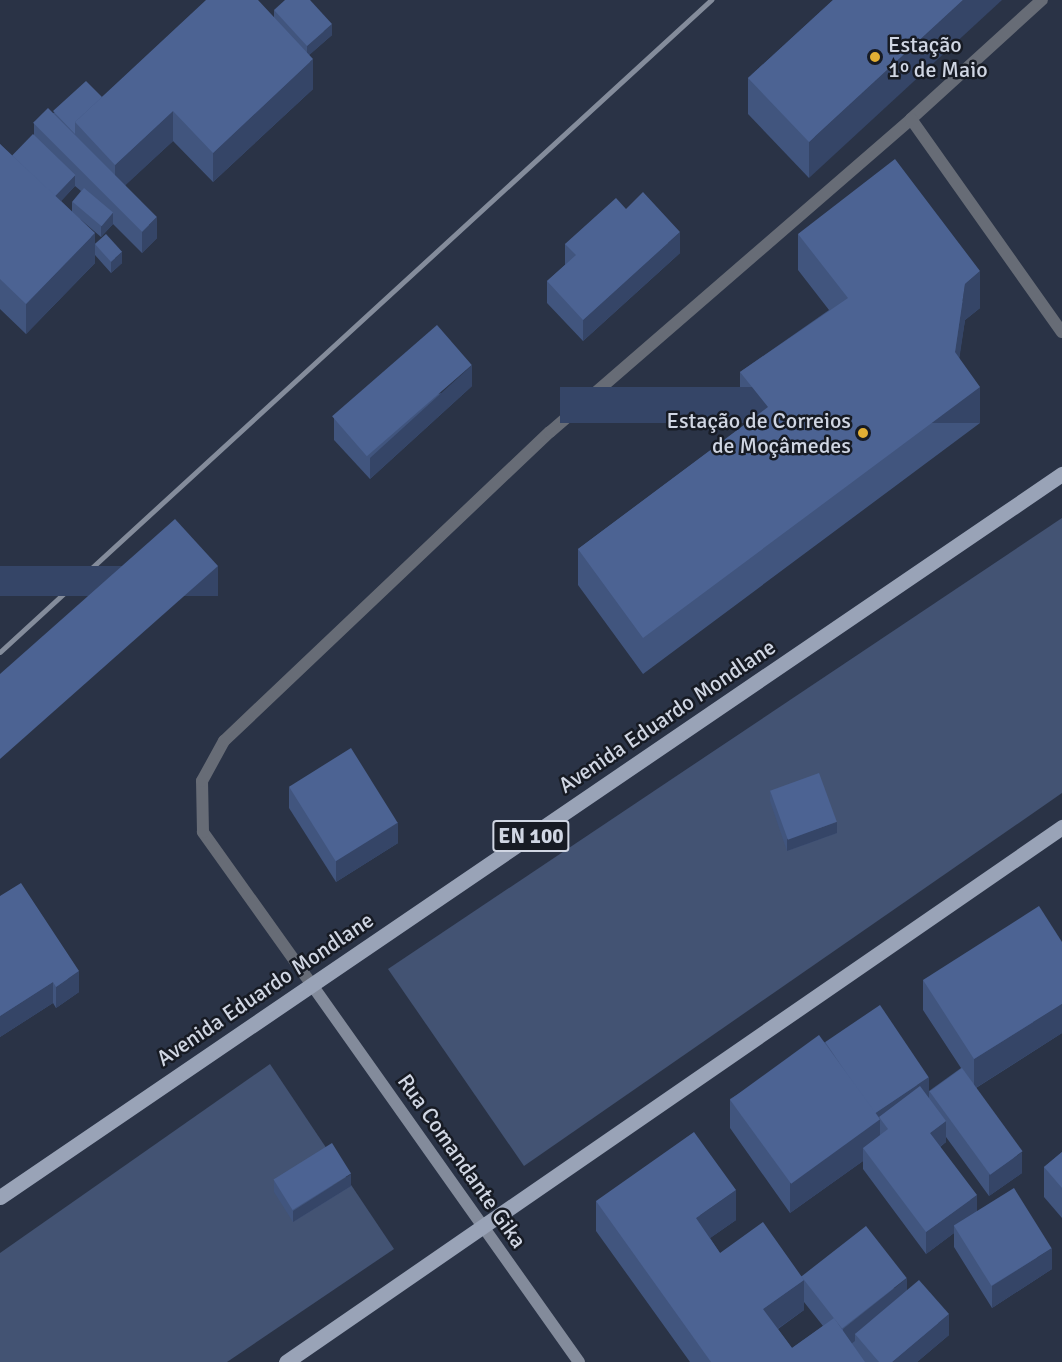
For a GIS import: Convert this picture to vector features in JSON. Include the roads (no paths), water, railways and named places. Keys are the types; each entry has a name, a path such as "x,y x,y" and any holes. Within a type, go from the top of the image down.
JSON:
{"main road":[{"name":"Avenida Eduardo Mondlane","path":"0,1197 1062,474"},
{"path":"286,1362 1062,827"}],"street":[{"path":"312,985 203,832 202,781 224,741 549,432 911,119 1042,0"},
{"path":"911,119 1062,332"},
{"name":"Rua Comandante Gika","path":"312,985 579,1362"}],"railway":[{"path":"0,652 711,0"}],"place":[{"name":"Estação 1º de Maio","path":"875,57"},
{"name":"Estação de Correios de Moçâmedes","path":"863,433"}]}
